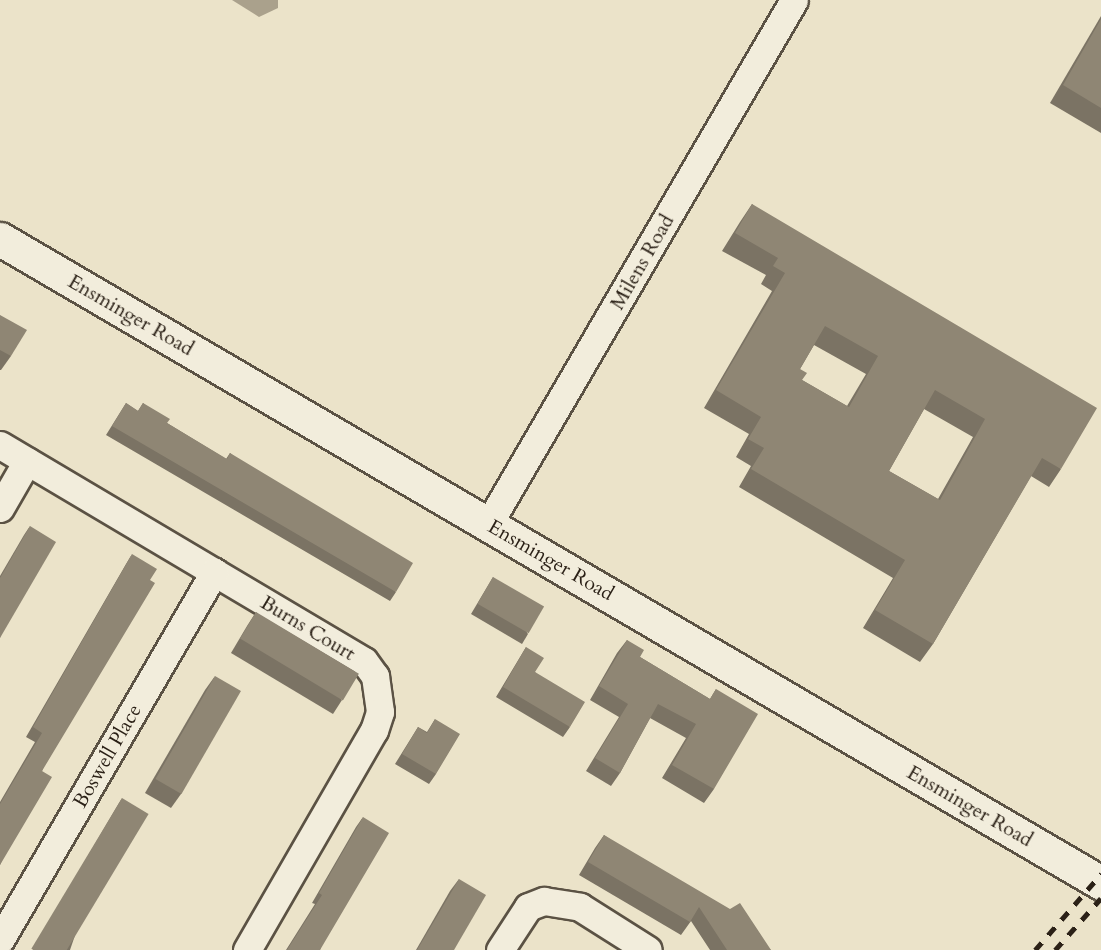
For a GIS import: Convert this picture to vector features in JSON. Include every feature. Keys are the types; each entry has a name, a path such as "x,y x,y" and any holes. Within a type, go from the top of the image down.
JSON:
{"street":[{"name":"Milens Road","path":"489,523 794,0"},
{"name":"Ensminger Road","path":"0,239 1101,883"},
{"name":"Burns Court","path":"0,445 364,661 375,676 380,693 380,712 374,730 247,950"},
{"path":"0,508 27,461"},
{"name":"Boswell Place","path":"0,940 214,572"},
{"path":"500,950 528,907 544,901 580,908 648,950"}],"shaded area":[{"path":"232,0 278,0 278,8 259,17"}],"building":[{"path":"1101,19 1101,108 1063,85"},
{"path":"752,204 1097,408 1061,469 1042,458 933,644 875,610 905,560 751,469 764,448 748,439 761,417 716,390 785,273 773,266 778,258 735,233","holes":["825,326 878,356 849,407 802,380 807,373 800,369","935,390 985,419 940,500 889,471"]},
{"path":"0,315 27,330 11,356 0,350"},
{"path":"126,403 138,411 143,403 170,419 167,423 227,459 230,453 413,563 396,592 112,426"},
{"path":"30,526 56,542 0,638 0,578"},
{"path":"132,554 157,569 150,580 155,583 42,771 52,777 0,865 0,804 42,733 33,727"},
{"path":"493,577 544,606 529,633 478,604"},
{"path":"256,612 359,674 343,700 240,639"},
{"path":"627,640 644,650 640,657 710,699 716,689 758,714 714,789 672,765 696,724 658,704 620,773 595,758 628,704 599,686"},
{"path":"526,647 544,658 535,672 585,702 570,727 503,687"},
{"path":"215,676 241,691 181,794 156,779"},
{"path":"435,719 460,734 436,774 402,754 418,727 427,733"},
{"path":"122,798 149,814 67,950 31,949"},
{"path":"363,817 389,833 320,950 287,950 322,895 319,893"},
{"path":"604,835 730,909 740,903 771,950 727,950 699,907 690,922 588,862"},
{"path":"459,879 486,895 454,950 417,950"}],"railway":[{"path":"1035,950 1101,874"},
{"path":"1055,950 1101,898"}]}
